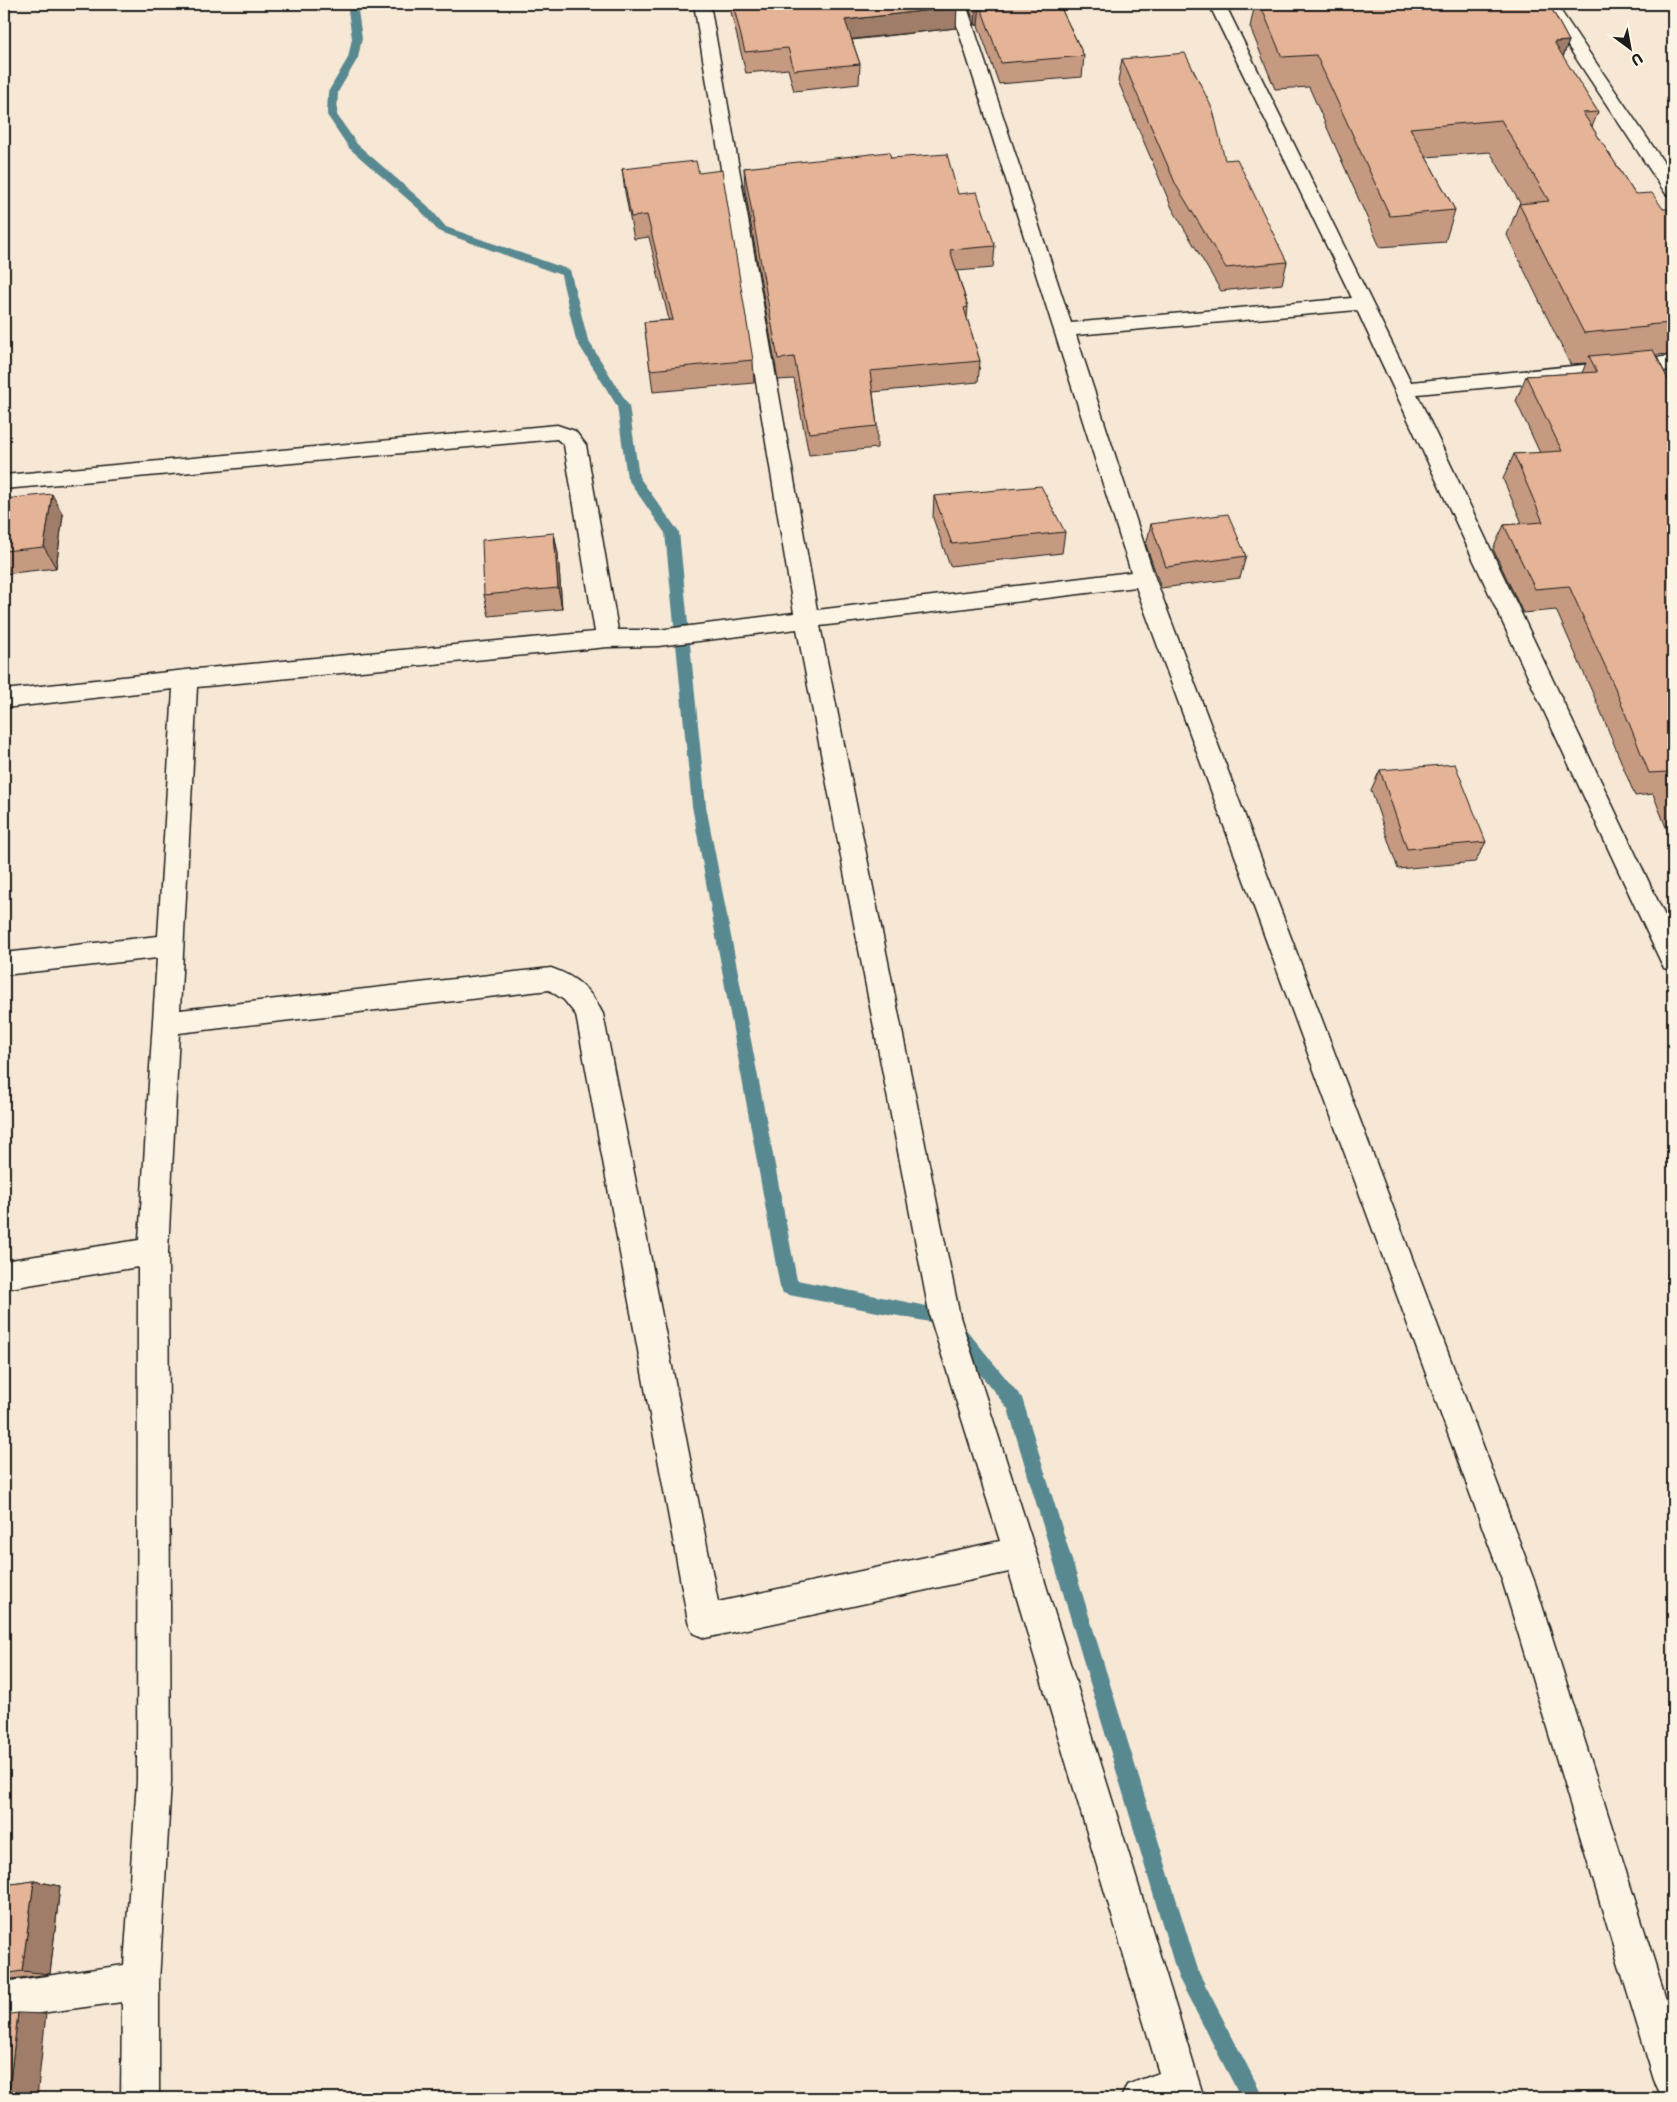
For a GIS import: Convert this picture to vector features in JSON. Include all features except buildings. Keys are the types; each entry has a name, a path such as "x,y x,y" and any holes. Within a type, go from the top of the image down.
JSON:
{"street":[{"path":"702,4 807,620 945,1317 1020,1553 1183,2092 1140,2098"},
{"path":"958,4 1144,578 1519,1583 1673,2080"},
{"path":"1217,4 1364,303 1673,960"},
{"path":"1548,4 1673,190"},
{"path":"1064,330 1364,303"},
{"path":"1404,389 1673,363"},
{"path":"4,482 557,432 564,433 573,440 575,445 608,639"},
{"path":"4,699 186,679 608,639 658,638 1144,578"},
{"path":"140,2098 141,1981 154,1781 153,1250 186,679"},
{"path":"4,964 171,946"},
{"path":"166,1023 551,979 564,984 583,1003 589,1014 705,1621 1020,1553"},
{"path":"4,1275 153,1250"},
{"path":"4,2000 141,1981"}],"waterway":[{"path":"352,4 357,38 353,58 333,92 332,115 353,146 424,208 442,229 566,273 582,340 623,406 633,478 672,532 699,806 789,1287 945,1317 1016,1404 1189,1977 1253,2098"}]}
